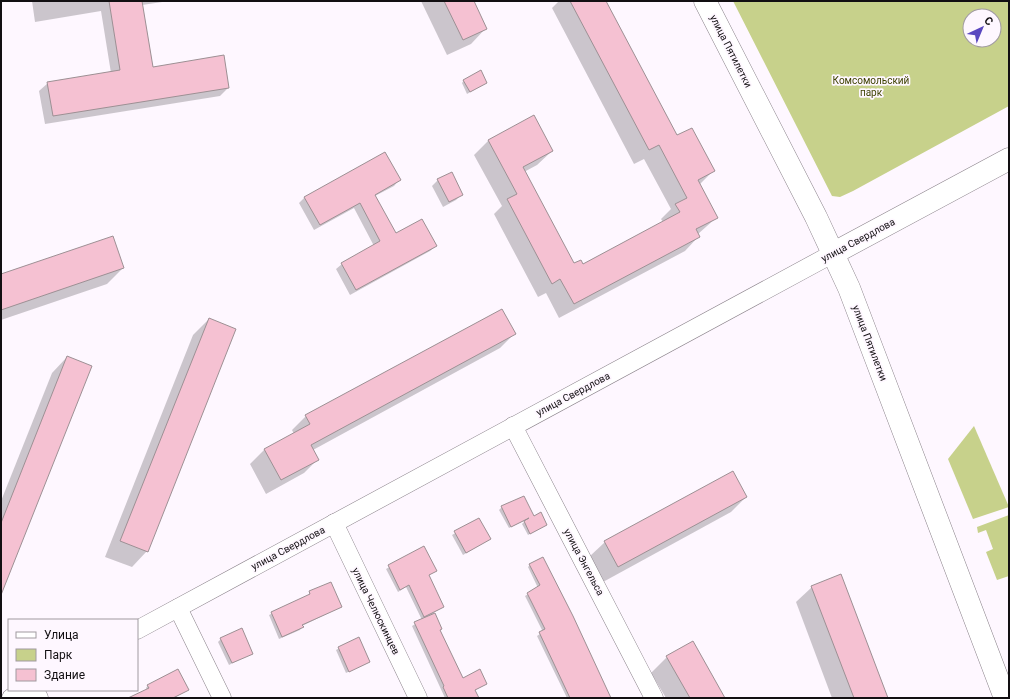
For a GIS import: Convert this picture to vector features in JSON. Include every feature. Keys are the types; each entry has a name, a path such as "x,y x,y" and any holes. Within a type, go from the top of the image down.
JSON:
{"main road":[{"name":"улица Пятилетки","path":"705,1 834,253 850,288 1005,698"},
{"name":"улица Свердлова","path":"834,253 1009,159"}],"street":[{"name":"улица Свердлова","path":"138,629 834,253"},
{"name":"улица Энгельса","path":"513,426 654,698"},
{"name":"улица Челюскинцев","path":"334,523 418,698"},
{"path":"178,608 222,698"},
{"path":"11,698 24,691"}],"green space":[{"name":"Комсомольский парк","path":"733,1 1009,1 1009,106 840,197 832,196"},
{"path":"974,426 1009,507 973,519 948,459"},
{"path":"1009,515 1009,576 997,580 986,552 993,549 986,530 978,533 977,527"}],"building":[{"path":"109,1 142,1 153,67 224,55 229,88 53,116 47,82 120,70"},
{"path":"444,1 474,1 487,29 463,40"},
{"path":"570,1 606,1 677,135 692,128 715,171 698,180 718,218 696,229 700,237 574,304 560,279 552,284 507,199 517,194 488,140 534,115 553,151 523,167 574,263 581,260 583,264 680,212 675,204 687,198 659,145 649,150"},
{"path":"481,70 487,83 470,92 463,80"},
{"path":"385,152 401,180 375,195 396,233 422,219 437,246 356,290 341,263 380,241 360,203 320,225 304,197"},
{"path":"452,172 463,195 449,202 437,179"},
{"path":"113,236 124,268 1,310 1,274"},
{"path":"502,309 516,334 311,445 319,460 281,480 264,449 310,424 305,415"},
{"path":"209,318 236,329 148,552 120,541"},
{"path":"67,356 92,366 1,595 1,523"},
{"path":"733,471 747,497 618,567 604,541"},
{"path":"524,496 534,516 541,512 547,525 530,534 524,521 529,518 511,527 501,506"},
{"path":"479,518 491,539 466,553 454,531"},
{"path":"424,546 437,571 429,575 444,607 424,617 409,585 400,590 388,565"},
{"path":"543,557 573,616 611,698 570,698 539,632 545,629 527,593 540,585 529,564"},
{"path":"841,574 888,698 854,698 811,586"},
{"path":"331,582 342,607 302,625 304,627 282,637 271,612 310,594 309,591"},
{"path":"435,613 442,629 440,630 463,678 480,669 487,684 475,690 479,698 448,698 443,687 444,686 414,622"},
{"path":"242,628 253,654 232,663 220,638"},
{"path":"359,637 370,662 349,672 338,647"},
{"path":"693,641 725,698 690,698 666,656"},
{"path":"178,669 189,690 173,698 128,698 149,688 147,685"}]}
